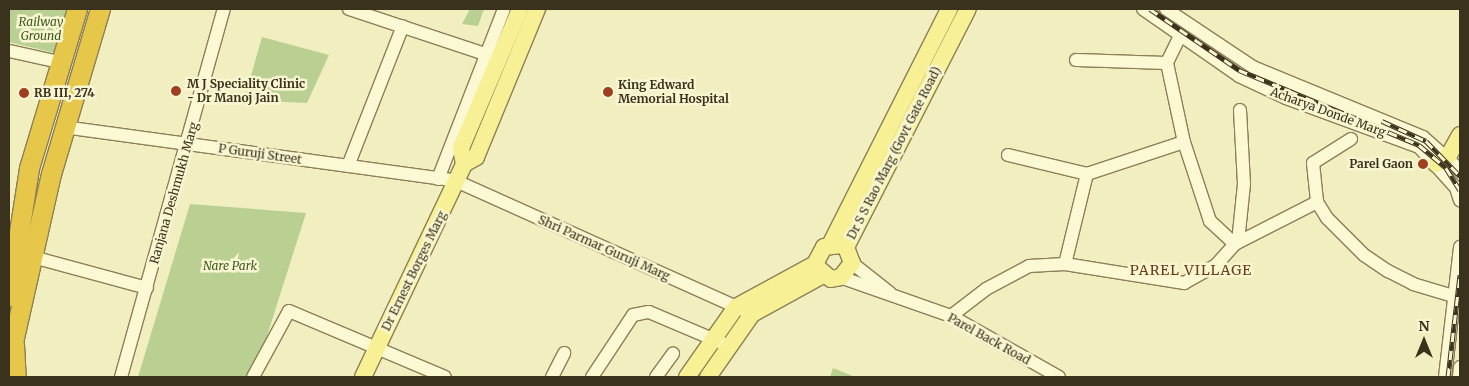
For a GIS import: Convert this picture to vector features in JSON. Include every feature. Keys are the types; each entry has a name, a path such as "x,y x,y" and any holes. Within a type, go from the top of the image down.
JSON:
{"highway":[{"path":"9,296 30,168 59,62 77,9"},
{"path":"9,360 12,338 64,127 100,9"},
{"path":"12,338 16,377"}],"main road":[{"name":"Dr Ernest Borges Marg","path":"363,377 464,164 461,148 520,9"},
{"name":"Dr Ernest Borges Marg","path":"499,59 537,9"},
{"path":"819,270 818,254 843,251 949,9"},
{"name":"Dr S S Rao Marg (Govt Gate Road)","path":"840,278 843,251 968,9"},
{"path":"1442,164 1460,135"},
{"path":"708,377 752,314 819,270"},
{"path":"687,377 736,307 819,270 840,278"}],"street":[{"name":"Ranjana Deshmukh Marg","path":"121,377 188,144 224,9"},
{"path":"349,9 499,59"},
{"path":"438,179 499,59 504,9"},
{"name":"Acharya Donde Marg","path":"1143,9 1158,13 1180,36 1239,76 1419,147 1442,164 1460,171"},
{"name":"Acharya Donde Marg","path":"1166,9 1253,66 1351,104 1423,137 1459,192"},
{"path":"348,166 402,26"},
{"path":"1180,36 1167,63 1184,142 1210,221 1237,243"},
{"path":"9,51 59,62"},
{"path":"1076,60 1167,63"},
{"path":"1345,118 1351,104"},
{"path":"1237,243 1244,184 1240,110"},
{"name":"P Guruji Street","path":"64,127 456,181"},
{"path":"1351,139 1313,163 1317,202 1364,255 1413,284 1457,297"},
{"path":"1008,155 1086,174 1184,142"},
{"path":"1066,264 1086,174"},
{"name":"Shri Parmar Guruji Marg","path":"456,181 752,314"},
{"path":"952,316 986,289 1029,266 1066,264 1184,284 1209,271 1237,243 1317,202"},
{"path":"1445,377 1457,297 1460,247"},
{"name":"Parel Back Road","path":"843,251 890,293"},
{"path":"33,257 147,288"},
{"name":"Parel Back Road","path":"840,278 890,293 952,316 1059,377"},
{"path":"253,377 289,311 446,377"},
{"path":"595,376 634,315 650,312 729,346"},
{"path":"552,377 564,353"},
{"path":"656,377 673,354"},
{"path":"1459,377 1460,367"}],"green space":[{"name":"Railway Ground","path":"9,9 69,9 55,53 9,42"},
{"path":"470,9 484,9 478,26 462,24"},
{"path":"262,37 329,55 307,103 244,100"},
{"name":"Nare Park","path":"190,204 306,213 254,377 138,377"},
{"path":"833,368 855,377 830,377"}],"railway":[{"path":"1150,9 1239,70 1419,145 1446,168 1460,190"},
{"path":"1382,121 1426,141 1460,176"},
{"path":"1448,377 1460,275"}],"place":[{"name":"M J Speciality Clinic - Dr Manoj Jain","path":"176,91"},
{"name":"King Edward Memorial Hospital","path":"608,92"},
{"name":"RB III, 274","path":"24,93"},
{"name":"Parel Gaon","path":"1423,164"}],"district":[{"name":"PAREL VILLAGE","path":"1191,270"}]}
